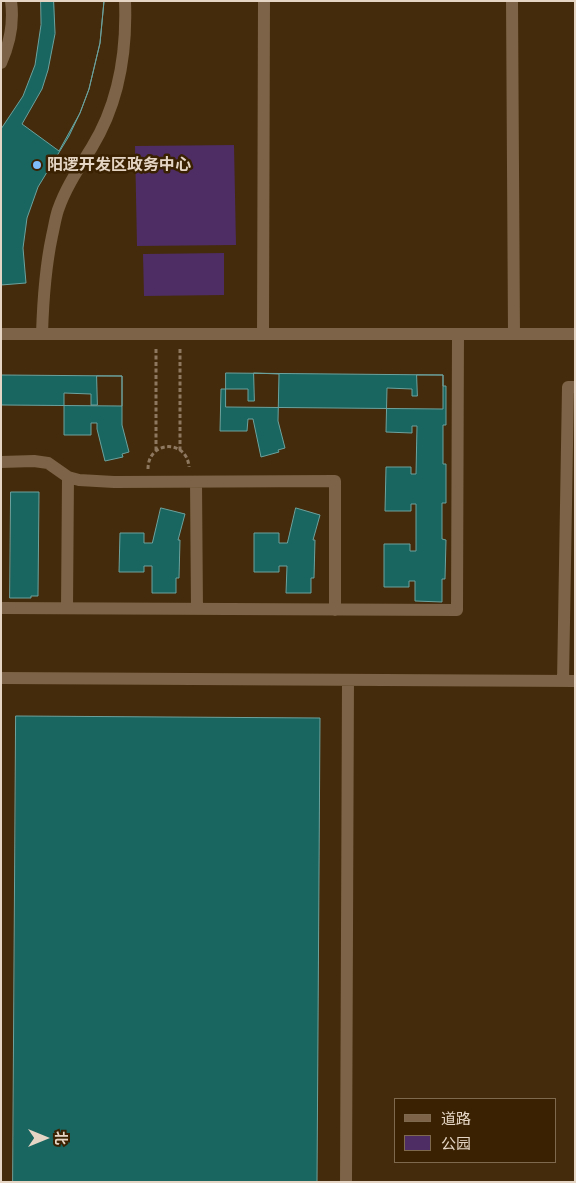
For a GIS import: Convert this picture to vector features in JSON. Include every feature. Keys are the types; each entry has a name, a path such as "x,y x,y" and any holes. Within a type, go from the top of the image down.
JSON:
{"street":[{"path":"1,63 9,44 12,29 11,1"},
{"path":"42,334 43,288 57,211 69,184 102,129 117,88 125,44 125,1"},
{"path":"263,334 264,1"},
{"path":"512,1 514,334"},
{"path":"1,334 575,334"},
{"path":"1,608 457,610 458,334"},
{"path":"1,678 569,681 568,387 575,387"},
{"path":"1,462 34,461 48,463 68,477 79,480 155,482 335,481 334,610"},
{"path":"67,608 68,477"},
{"path":"190,482 197,609"},
{"path":"346,1182 348,680"}],"path":[{"path":"156,334 156,451"},
{"path":"180,334 180,451"},
{"path":"155,482 151,478 148,468 151,457 156,451 165,447 171,447 180,451 186,458 189,464 187,476 190,482"}],"green space":[{"path":"234,145 236,245 137,246 135,146"},
{"path":"224,253 224,295 144,296 143,254"}],"building":[{"name":"阳逻开发区政务中心","path":"41,1 104,1 100,43 89,89 80,113 69,136 38,187 27,218 23,248 26,283 1,285 1,129 23,96 35,65 41,25"},
{"path":"54,1 104,1 100,43 89,89 80,113 59,151 22,124 42,89 48,70 55,34"},
{"path":"226,373 443,375 443,409 226,407"},
{"path":"254,373 279,374 278,421 285,448 278,450 279,452 261,457 253,419 248,419 247,431 220,431 221,389 248,389 248,401 254,401"},
{"path":"1,375 122,376 122,406 1,405"},
{"path":"417,375 443,375 443,386 446,386 443,464 446,464 446,503 442,503 442,539 446,540 445,579 442,579 442,602 415,601 415,581 409,581 409,587 384,587 384,544 410,544 410,551 416,551 416,504 411,504 411,511 385,511 386,467 411,467 411,474 416,474 417,426 412,426 412,433 386,432 387,388 412,389 412,396 417,396"},
{"path":"97,376 122,376 122,425 129,452 122,454 123,457 105,461 97,423 91,423 91,435 64,435 64,393 91,394 91,405 97,405"},
{"path":"11,492 39,492 38,596 31,596 31,598 10,598"},
{"path":"161,508 185,514 178,540 180,540 179,578 176,578 176,593 152,593 152,566 144,566 144,572 119,572 120,533 144,533 144,543 152,543"},
{"path":"296,508 320,515 313,540 315,540 314,578 311,578 311,593 286,593 287,566 279,566 279,572 254,572 254,533 279,533 279,543 287,543"},
{"path":"16,716 320,718 317,1182 13,1182"}],"place":[{"name":"阳逻开发区政务中心","path":"37,165"}]}
